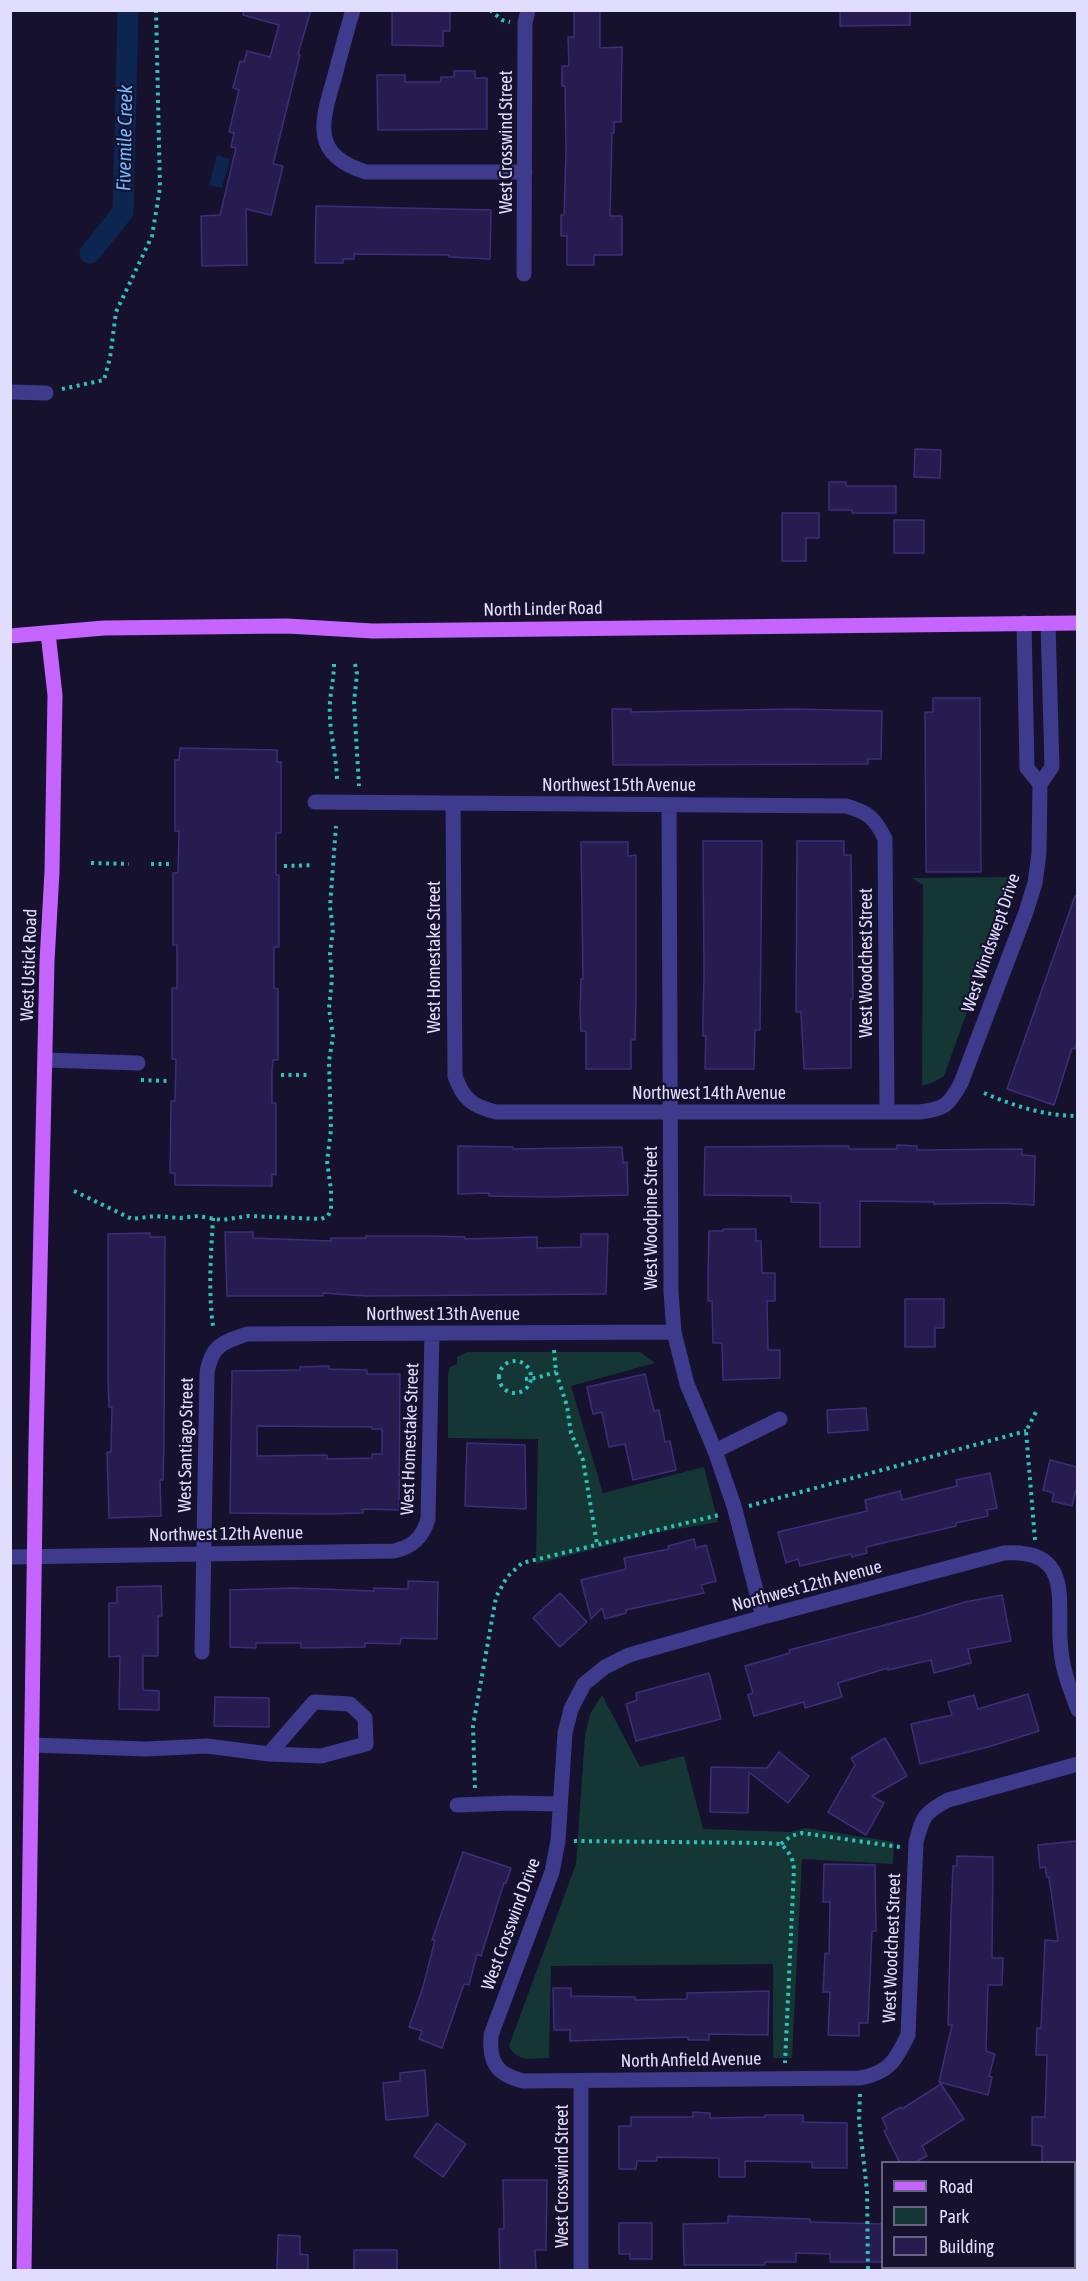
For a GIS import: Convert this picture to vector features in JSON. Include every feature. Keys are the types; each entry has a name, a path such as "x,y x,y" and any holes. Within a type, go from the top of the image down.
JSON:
{"main road":[{"name":"North Linder Road","path":"10,636 117,627 287,626 373,631 1077,623"},
{"name":"West Ustick Road","path":"24,2271 34,1557 55,695 48,633"}],"street":[{"path":"353,10 323,118 323,136 332,153 351,168 366,172 525,172"},
{"name":"West Crosswind Street","path":"524,274 525,23 528,10"},
{"path":"10,392 46,393"},
{"name":"West Windswept Drive","path":"1024,623 1028,768 1040,784"},
{"name":"West Windswept Drive","path":"946,1106 961,1083 1035,883 1039,853 1040,784 1052,767 1048,623"},
{"name":"Northwest 15th Avenue","path":"315,802 846,806 871,816"},
{"name":"West Homestake Street","path":"453,804 454,1076 460,1091 472,1104"},
{"name":"West Woodpine Street","path":"669,805 671,1292 674,1332 687,1384 715,1451 735,1510 763,1617"},
{"name":"West Woodchest Street","path":"871,816 885,839 887,1112"},
{"path":"45,1060 138,1063"},
{"name":"Northwest 14th Avenue","path":"472,1104 496,1112 927,1112 946,1106"},
{"name":"Northwest 13th Avenue","path":"215,1348 228,1340 247,1334 674,1332"},
{"name":"West Homestake Street","path":"415,1542 424,1532 429,1519 432,1333"},
{"name":"West Santiago Street","path":"202,1652 207,1372 215,1348"},
{"path":"715,1451 780,1419"},
{"name":"Northwest 12th Avenue","path":"10,1557 394,1551 415,1542"},
{"name":"Northwest 12th Avenue","path":"584,1684 605,1667 629,1655 763,1617 1004,1553 1018,1552 1042,1560"},
{"path":"1042,1560 1056,1577 1060,1594 1060,1650 1077,1710"},
{"name":"West Crosswind Drive","path":"498,2070 490,2052 491,2035 552,1872 558,1841 565,1733 571,1708 584,1684"},
{"path":"32,1745 146,1749 207,1746 269,1754 321,1756 366,1744 365,1718 350,1704 314,1702 269,1754"},
{"name":"West Woodchest Street","path":"885,2070 898,2058 908,2035 915,1849 921,1821 929,1810 948,1800 1077,1764"},
{"path":"458,1805 560,1804"},
{"name":"North Anfield Avenue","path":"498,2070 510,2078 523,2081 860,2078 885,2070"},
{"name":"West Crosswind Street","path":"581,2081 581,2271"}],"path":[{"path":"46,393 86,382 104,380 110,358 116,312 152,236 160,188 156,10"},
{"path":"334,664 330,702 337,761 337,782"},
{"path":"355,664 357,674 354,702 359,787"},
{"path":"74,1191 132,1219 155,1216 222,1220 248,1216 321,1219 328,1216 332,1210 332,1190 327,1161 330,1130 328,1061 333,1036 329,1008 333,929 330,907 336,826"},
{"path":"91,863 129,864"},
{"path":"151,864 171,864"},
{"path":"284,866 314,866"},
{"path":"281,1075 311,1075"},
{"path":"138,1080 168,1081"},
{"path":"984,1093 1014,1106 1061,1116 1077,1116"},
{"path":"213,1218 210,1259 212,1281 210,1306 213,1326"},
{"path":"554,1350 556,1372 567,1406 571,1433 583,1460 597,1544"},
{"path":"515,1360 529,1368 532,1378 523,1392 512,1394 500,1384 499,1373 505,1364 515,1360"},
{"path":"525,1379 556,1372"},
{"path":"1036,1412 1026,1431 1042,1560"},
{"path":"476,1804 473,1726 496,1597 507,1577 522,1563 735,1510 1026,1431"},
{"path":"558,1841 781,1844 791,1836 802,1833 915,1849"},
{"path":"781,1844 793,1859 794,1869 785,2079"},
{"path":"860,2078 860,2119 867,2191 867,2271"}],"green space":[{"path":"1010,877 1003,911 944,1076 922,1086 923,885 912,878"},
{"path":"468,1352 640,1352 655,1363 571,1386 603,1493 704,1467 718,1522 660,1532 536,1564 538,1439 448,1438 448,1374 450,1367 457,1364 457,1357"},
{"path":"602,1695 640,1767 684,1756 703,1829 790,1832 806,1828 894,1842 893,1864 802,1859 792,2058 773,2058 773,1964 551,1966 549,2058 521,2057 509,2046 576,1864 585,1736 590,1714"}],"water":[{"path":"217,155 230,159 222,188 209,185"}],"building":[{"path":"244,10 311,10 298,54 300,55 273,164 283,166 271,215 246,209 247,265 202,266 201,216 220,215 236,148 231,147 234,133 229,132 239,90 233,88 240,61 244,62 247,51 270,57 279,25 243,15"},
{"path":"392,10 450,12 450,31 443,31 443,46 392,45"},
{"path":"574,10 600,10 600,48 622,47 621,122 614,122 614,133 612,133 610,216 622,216 622,255 594,255 594,265 567,265 567,236 561,236 566,150 565,86 562,86 562,66 569,66 568,37 574,37"},
{"path":"840,10 910,10 910,25 840,26"},
{"path":"454,71 475,71 475,78 487,78 487,129 378,130 377,75 405,75 405,82 441,82 441,77 454,77"},
{"path":"316,206 491,210 490,259 449,257 449,255 354,254 354,259 343,259 343,263 315,263"},
{"path":"915,449 941,450 940,478 914,477"},
{"path":"829,482 846,482 846,486 896,486 896,513 852,513 852,510 829,510"},
{"path":"782,513 819,513 819,538 806,538 806,561 782,561"},
{"path":"894,520 924,520 924,553 894,553"},
{"path":"933,698 980,698 981,872 926,872 925,712 933,712"},
{"path":"612,709 631,709 631,712 792,709 882,711 881,759 868,759 868,764 613,765"},
{"path":"180,748 277,750 277,762 281,762 281,833 276,833 276,875 279,875 279,947 274,947 274,988 278,989 278,1060 273,1060 272,1072 272,1103 276,1103 276,1175 272,1174 272,1186 175,1185 175,1173 170,1173 171,1101 175,1101 176,1059 172,1059 172,988 177,988 177,945 173,945 173,873 178,873 179,831 175,831 175,760 179,760"},
{"path":"703,841 762,841 760,1030 755,1030 754,1069 705,1069"},
{"path":"797,841 844,841 844,855 851,855 853,999 851,999 851,1068 804,1069 801,1012 796,1012"},
{"path":"581,842 628,842 628,856 636,855 636,999 635,1040 631,1040 631,1069 586,1069 586,1031 581,1031 580,1012 581,979 583,979"},
{"path":"1075,896 1077,896 1077,1040 1075,1049 1072,1048 1054,1105 1007,1089"},
{"path":"897,1145 917,1146 917,1150 1022,1149 1022,1155 1035,1156 1034,1205 860,1201 860,1247 820,1247 820,1203 791,1202 791,1196 704,1195 705,1147 849,1146 849,1149 897,1149"},
{"path":"458,1146 513,1147 513,1149 622,1147 623,1163 627,1162 628,1195 547,1197 489,1196 489,1193 458,1194"},
{"path":"723,1229 756,1229 756,1241 761,1241 762,1273 775,1273 775,1301 767,1301 768,1350 780,1350 780,1378 723,1380 722,1343 713,1343 712,1301 708,1301 708,1272 709,1231 723,1231"},
{"path":"225,1232 253,1232 253,1238 331,1241 331,1238 366,1238 366,1236 465,1237 465,1239 537,1237 537,1248 581,1247 581,1234 608,1234 606,1294 366,1296 323,1293 323,1296 227,1296"},
{"path":"150,1233 150,1237 165,1237 164,1444 163,1480 160,1480 161,1516 109,1518 107,1452 111,1452 112,1407 109,1407 108,1381 108,1234"},
{"path":"905,1299 944,1299 944,1328 935,1328 935,1347 905,1347"},
{"path":"329,1366 329,1369 367,1370 367,1374 400,1374 399,1510 363,1509 363,1513 326,1514 230,1513 232,1371 300,1370 300,1367","holes":["257,1426 372,1427 372,1429 382,1429 382,1454 372,1454 372,1458 327,1459 327,1455 257,1456"]},
{"path":"645,1374 654,1411 659,1410 665,1442 670,1441 676,1470 633,1480 625,1444 609,1447 602,1412 593,1414 587,1387"},
{"path":"866,1408 868,1430 828,1433 827,1410"},
{"path":"467,1443 525,1445 526,1509 465,1506"},
{"path":"1050,1460 1077,1467 1077,1485 1072,1506 1052,1501 1054,1493 1043,1490"},
{"path":"990,1473 997,1508 987,1510 988,1516 956,1523 956,1526 866,1547 867,1553 852,1557 851,1554 800,1566 798,1559 786,1563 778,1532 867,1511 865,1500 900,1491 902,1500 957,1486 956,1480"},
{"path":"694,1539 696,1548 706,1545 716,1581 701,1585 704,1593 626,1610 626,1613 605,1619 602,1608 591,1619 581,1580 626,1569 624,1558 669,1549 668,1546"},
{"path":"408,1581 438,1582 437,1639 401,1638 400,1644 365,1643 365,1647 301,1648 301,1643 256,1643 256,1648 230,1647 230,1590 294,1588 374,1591 374,1588 408,1589"},
{"path":"161,1586 162,1616 158,1616 158,1656 143,1656 143,1690 159,1691 159,1710 119,1709 120,1656 109,1657 109,1603 117,1603 117,1587"},
{"path":"560,1593 587,1622 560,1647 533,1618"},
{"path":"1002,1595 1011,1641 968,1649 971,1663 934,1673 931,1660 888,1670 888,1668 838,1683 842,1697 805,1708 804,1702 754,1716 748,1695 753,1693 745,1666 790,1653 789,1650 965,1602"},
{"path":"709,1673 721,1719 636,1741 626,1704 637,1700 636,1693"},
{"path":"1028,1694 1039,1731 920,1764 911,1724 952,1715 948,1702 974,1695 978,1709"},
{"path":"215,1697 269,1698 269,1727 214,1726"},
{"path":"885,1738 907,1776 872,1796 884,1803 866,1835 828,1812 855,1765 851,1758"},
{"path":"779,1752 809,1776 788,1803 749,1772 748,1813 710,1812 711,1767 767,1768"},
{"path":"1077,1841 1077,2163 1076,2161 1042,2161 1042,2146 1032,2145 1032,2117 1045,2117 1047,2055 1036,2055 1037,2028 1041,2028 1045,1940 1058,1941 1049,1877 1047,1877 1045,1867 1040,1868 1038,1845"},
{"path":"463,1852 511,1868 481,1956 477,1954 469,1985 464,1984 442,2048 419,2039 422,2031 409,2027 423,1987 435,1940 432,1940"},
{"path":"957,1856 993,1857 992,1958 1003,1958 1002,1985 988,1985 986,2051 995,2054 989,2076 992,2077 988,2095 939,2082 952,2025 948,2025 951,1916 953,1866 957,1866"},
{"path":"824,1864 875,1865 876,1931 872,1931 868,2023 859,2023 859,2036 828,2035 830,1992 823,1992 825,1953 829,1954 830,1902 823,1902"},
{"path":"553,1988 571,1988 571,1996 635,1997 635,2000 687,1999 687,1993 769,1991 768,2035 709,2034 709,2040 688,2040 688,2037 570,2041 570,2030 554,2030"},
{"path":"425,2070 428,2116 386,2120 383,2083 400,2081 400,2073"},
{"path":"941,2084 964,2119 922,2146 927,2156 918,2161 899,2161 884,2131 887,2129 882,2118 901,2107 902,2109"},
{"path":"693,2112 710,2113 710,2118 803,2115 803,2122 847,2123 847,2168 812,2168 812,2162 745,2161 745,2177 719,2177 719,2158 657,2157 657,2161 637,2161 636,2169 619,2169 619,2126 631,2126 631,2117 693,2117"},
{"path":"437,2123 466,2144 443,2177 414,2156"},
{"path":"503,2180 547,2180 546,2250 535,2250 536,2270 500,2271 499,2229 504,2229"},
{"path":"728,2216 881,2224 881,2262 830,2262 830,2254 796,2253 796,2262 765,2262 765,2265 684,2265 683,2224 728,2223"},
{"path":"619,2223 652,2223 652,2259 630,2259 630,2254 619,2254"},
{"path":"278,2235 300,2236 300,2254 308,2255 308,2271 277,2271"},
{"path":"354,2250 397,2250 397,2271 354,2271"}],"waterway":[{"name":"Fivemile Creek","path":"90,253 123,212 128,10"}]}
